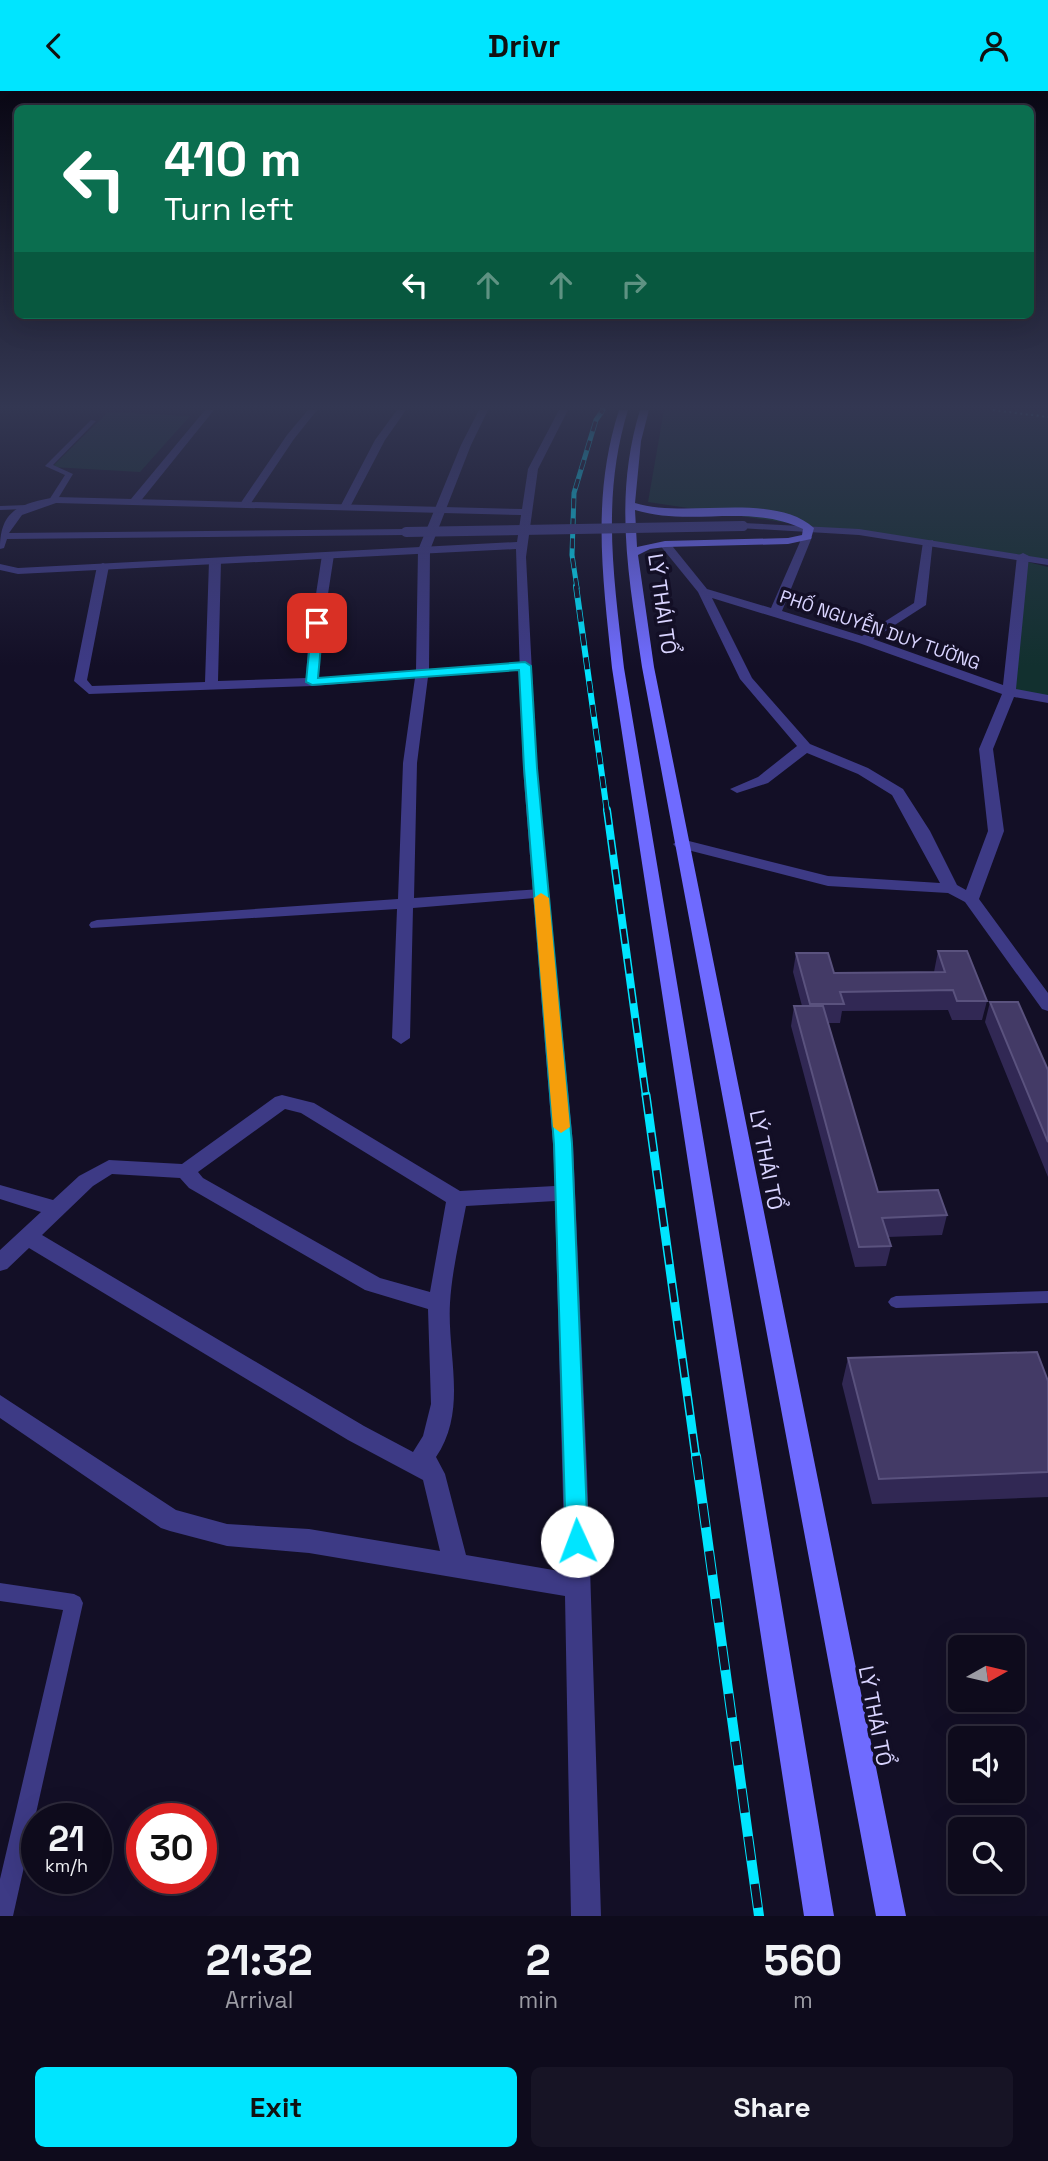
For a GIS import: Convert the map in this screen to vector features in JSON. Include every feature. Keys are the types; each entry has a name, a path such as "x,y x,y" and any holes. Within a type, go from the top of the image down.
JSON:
{"main road":[{"path":"606,495 610,586 618,668 819,1916"},
{"name":"LÝ THÁI TỔ","path":"630,495 632,554 648,667 891,1916"},
{"path":"629,505 659,514 772,515 794,519 808,533 788,541 647,546 632,554"},
{"path":"610,586 636,586"}],"street":[{"path":"135,501 140,495"},
{"path":"245,505 252,495"},
{"path":"345,507 351,495"},
{"path":"401,1038 410,763 422,674 424,550 445,495"},
{"path":"529,495 521,545 525,666 541,894 563,1144 586,1916"},
{"path":"1,540 19,510 53,501 526,512"},
{"path":"1,540 743,526 808,533 859,532 1045,561"},
{"path":"775,613 808,533"},
{"path":"863,640 920,605 929,542"},
{"path":"665,544 703,591 746,679 805,747 863,771 898,792 922,831 951,888"},
{"path":"0,568 18,571 521,545"},
{"path":"312,682 314,646 327,555"},
{"path":"971,899 996,831 986,749 1009,692 1023,556"},
{"path":"211,686 215,561"},
{"path":"103,566 80,681 89,690 312,682 525,666"},
{"name":"PHỐ NGUYỄN DUY TƯỜNG","path":"703,591 863,640 1009,692 1048,699"},
{"path":"737,789 763,780 805,747"},
{"path":"681,844 828,881 951,888 971,899 1048,1005"},
{"path":"97,925 541,894"},
{"path":"0,1263 86,1181 109,1167 186,1171 282,1102 307,1108 457,1199 565,1193"},
{"path":"186,1171 196,1183 373,1284 439,1304"},
{"path":"0,1192 56,1209"},
{"path":"456,1566 433,1474 423,1456 432,1446 442,1406 439,1304 457,1199"},
{"path":"28,1237 356,1433 433,1474"},
{"path":"0,1405 170,1520 228,1535 309,1541 578,1586"}],"lane":[{"path":"53,501 56,495"},
{"path":"0,508 24,507"},
{"path":"896,1302 1048,1297"},
{"path":"0,1592 74,1603 2,1916"}],"green space":[{"path":"649,495 1048,495 1048,562 648,502"},
{"path":"1024,561 1048,567 1048,699 1009,692"}],"building":[{"path":"938,951 967,951 987,1001 957,1001 953,990 840,992 844,1004 810,1004 796,953 828,953 834,973 945,972"},
{"path":"990,1002 1018,1002 1048,1070 1048,1142"},
{"path":"794,1006 823,1006 878,1192 938,1190 947,1215 882,1218 891,1246 859,1247"},
{"path":"1037,1352 1048,1381 1048,1472 879,1479 848,1358"}],"railway":[{"path":"574,495 572,555 577,588"},
{"path":"576,586 607,812"},
{"path":"607,810 646,1097"},
{"path":"646,1095 696,1458"},
{"path":"696,1456 759,1916"}],"slow traffic":[{"path":"541,898 561,1127"}],"route":[{"path":"317,623 312,682 525,666 530,768 563,1144 577,1541"}]}
